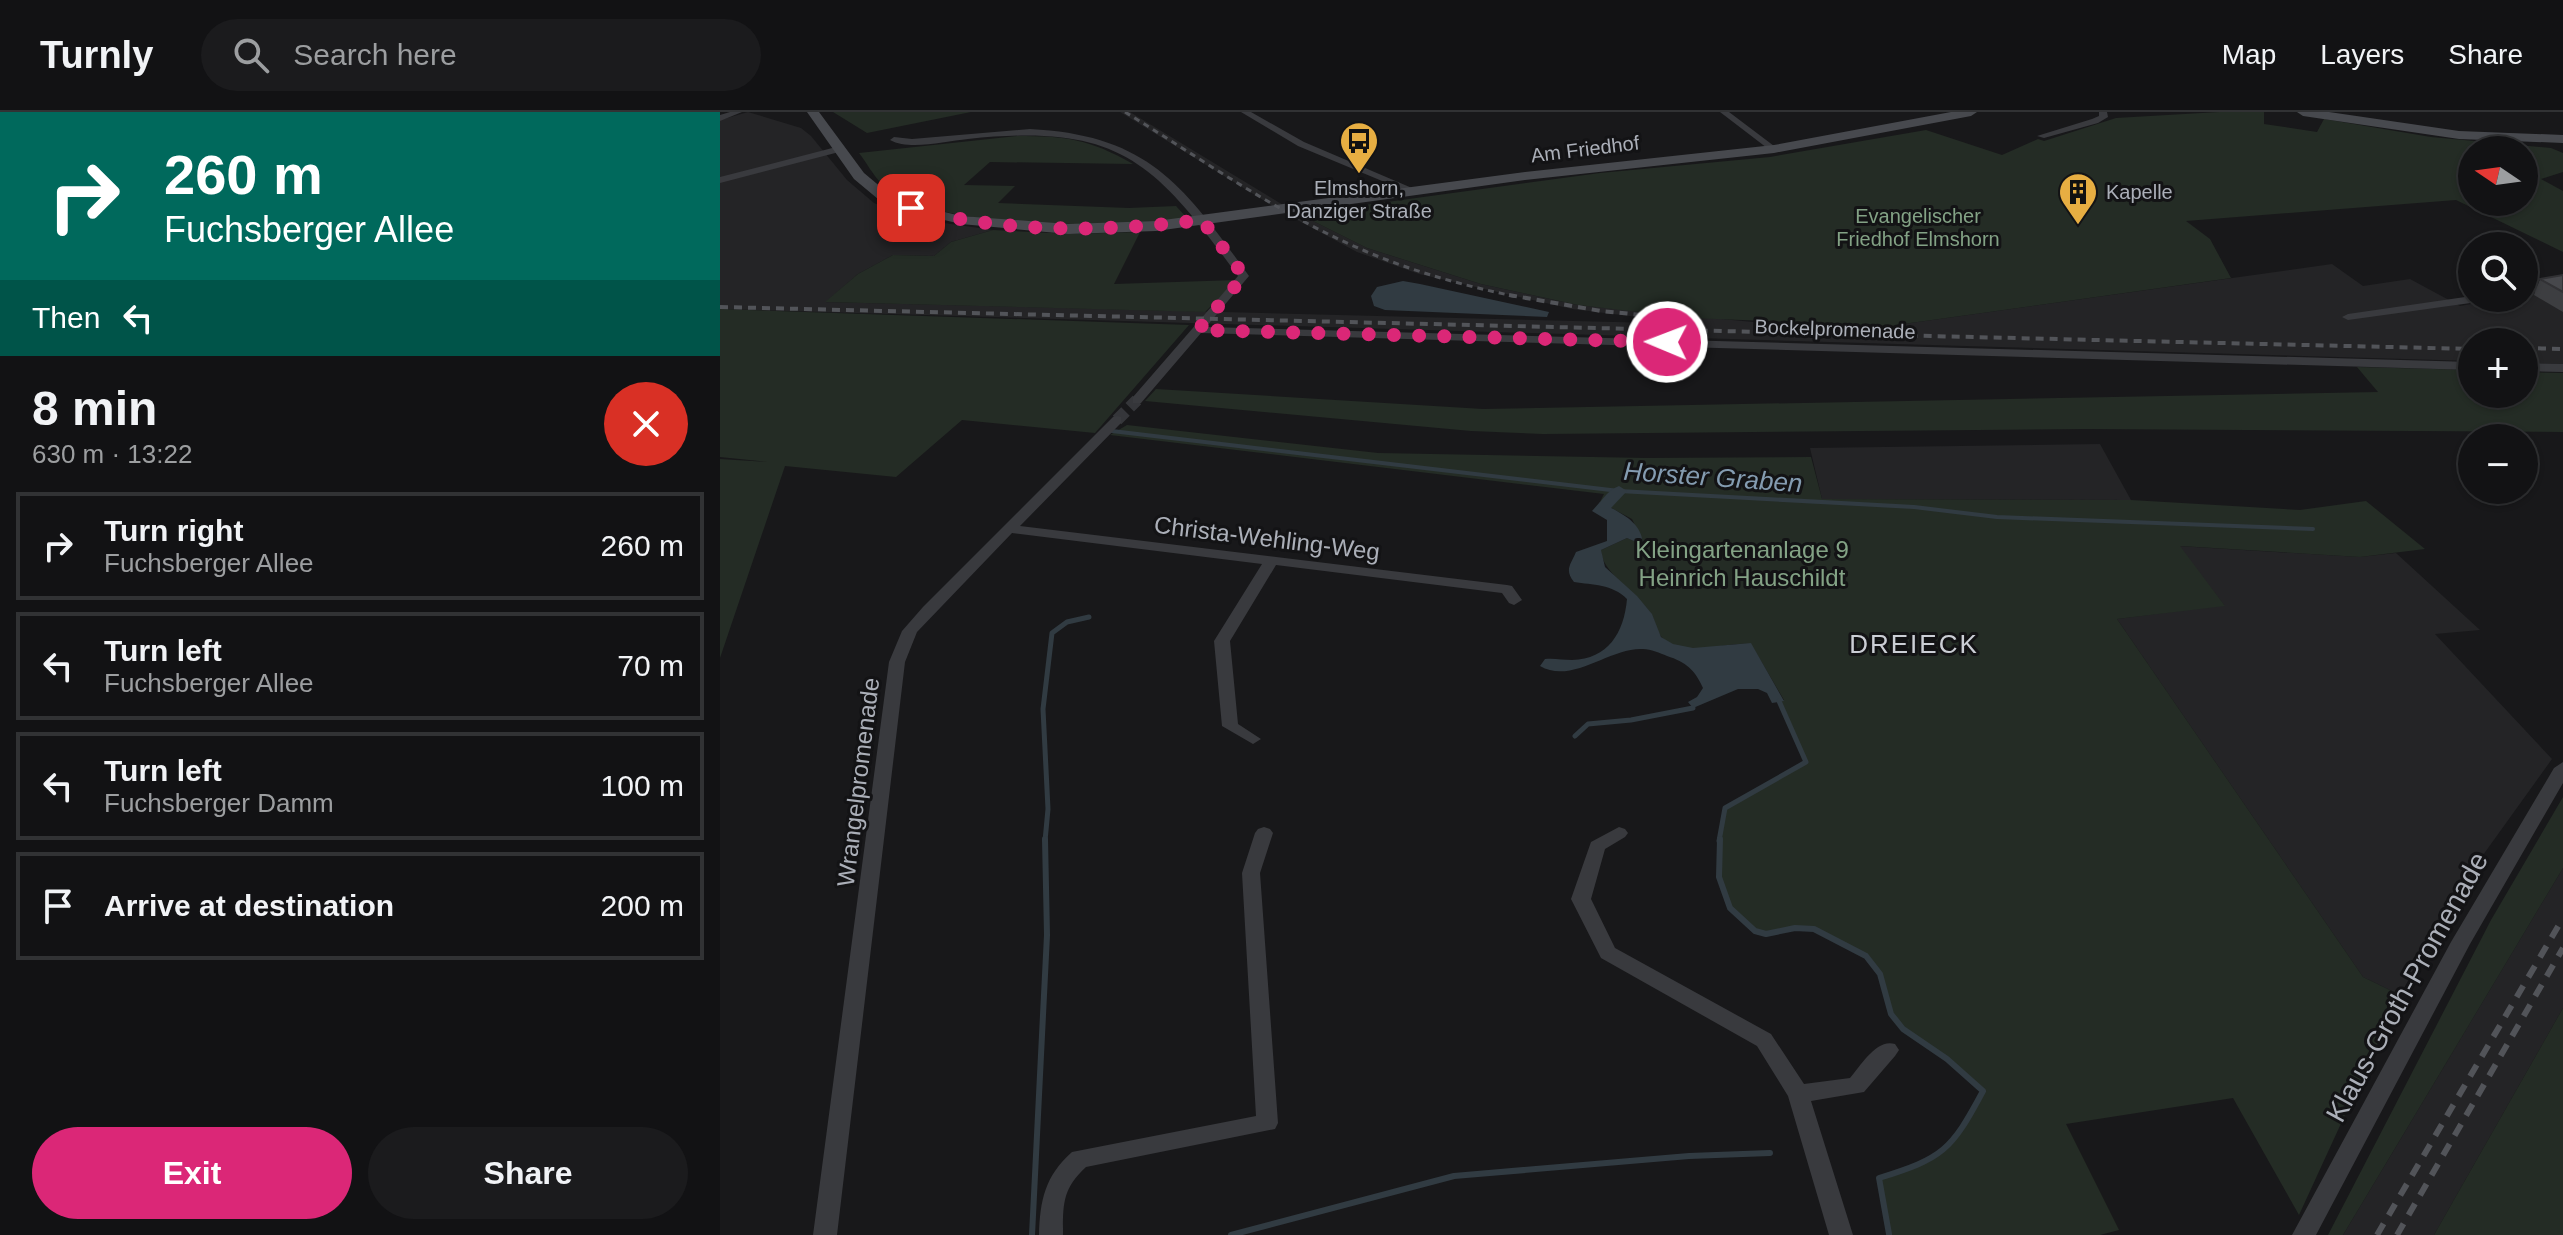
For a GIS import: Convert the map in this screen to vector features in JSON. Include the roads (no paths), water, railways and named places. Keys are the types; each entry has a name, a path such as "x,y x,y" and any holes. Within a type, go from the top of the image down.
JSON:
{"street":[{"path":"720,118 738,112"},
{"name":"Am Friedhof","path":"813,112 859,176 883,196 911,208 961,220 1068,229 1117,229 1202,220 1414,191 1774,149 1971,112"},
{"path":"1245,112 1301,144 1414,191"},
{"path":"1724,112 1774,149"},
{"path":"2041,136 2095,121 2104,117 2103,112"},
{"path":"2303,112 2459,135 2562,140"},
{"path":"894,140 912,142 1046,132 1088,137 1145,163 1202,220 1244,276 1137,400"},
{"path":"720,180 840,149"},
{"path":"2538,288 2563,284"},
{"path":"2348,317 2458,302"},
{"name":"Bockelpromenade","path":"1198,330 2458,366"},
{"path":"2538,367 2563,368"},
{"name":"Wrangelpromenade","path":"825,1235 897,662 910,631 919,620 1117,420"},
{"name":"Christa-Wehling-Weg","path":"1010,529 1507,589 1514,600"},
{"path":"1253,739 1230,726 1222,641 1272,560"},
{"name":"Klaus-Groth-Promenade","path":"2304,1235 2461,942 2563,768"},
{"path":"1051,1235 1052,1194 1063,1173 1080,1159 1267,1123 1251,873 1264,833"},
{"path":"1619,833 1597,846 1581,899 1608,953 1764,1040 1798,1094 1841,1235"},
{"path":"1798,1094 1856,1086 1888,1050"}],"waterway":[{"name":"Horster Graben","path":"1112,431 1619,491 1914,507 1997,517 2313,529"},
{"path":"1606,505 1619,491"},
{"path":"1045,841 1048,809 1043,709 1052,633 1067,622 1089,617"},
{"path":"1719,841 1725,808 1806,762 1779,701"},
{"path":"1575,736 1588,724 1631,720 1693,708"},
{"path":"1720,839 1719,877 1730,908 1755,931 1766,934 1795,928 1814,929 1866,956 1880,974 1891,1014 1903,1029 1947,1059 1983,1091 1962,1127 1943,1150 1932,1158 1879,1178 1889,1234"},
{"path":"1032,1235 1047,935 1045,841"},
{"path":"1231,1235 1454,1176 1689,1156 1770,1153"}],"tunnel":[{"path":"1117,420 1137,400"}],"railway":[{"path":"1125,112 1242,186 1333,237 1421,272 1511,295"},
{"path":"1511,295 1601,311 1683,319"},
{"path":"1511,295 1518,297"},
{"path":"720,307 2458,349"},
{"path":"2538,348 2563,349"},
{"path":"2377,1235 2563,918"},
{"path":"2397,1235 2563,948"}],"place":[{"name":"Elmshorn, Danziger Straße","path":"1359,175"},
{"name":"Kapelle","path":"2078,226"}],"district":[{"name":"DREIECK","path":"1914,644"}],"park label":[{"name":"Evangelischer Friedhof Elmshorn","path":"1918,228"},
{"name":"Kleingartenanlage 9 Heinrich Hauschildt","path":"1742,563"}]}
